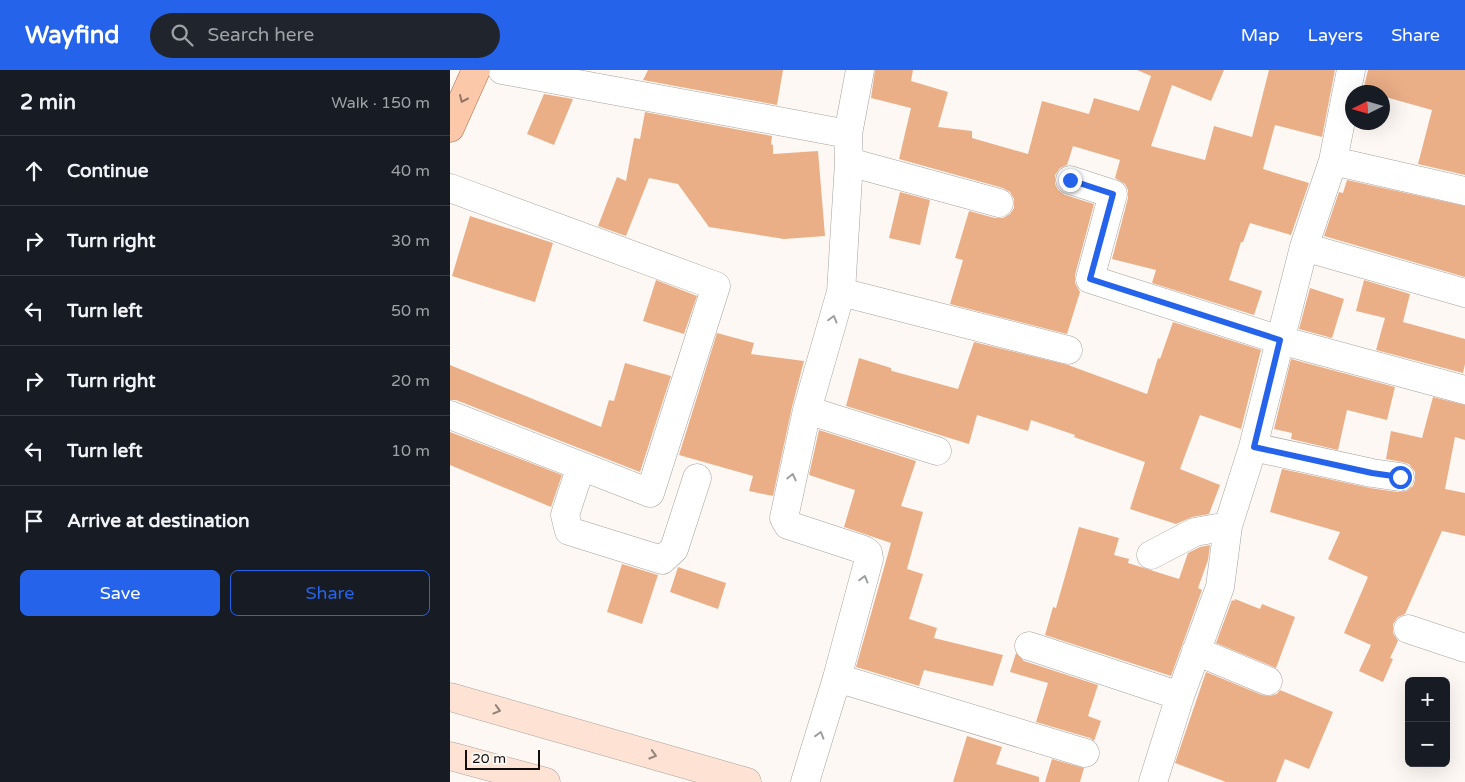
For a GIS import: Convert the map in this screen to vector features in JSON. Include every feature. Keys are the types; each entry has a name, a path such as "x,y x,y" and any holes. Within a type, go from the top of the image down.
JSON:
{"main road":[{"path":"450,128 476,70"}],"street":[{"path":"502,70 848,134"},
{"path":"805,782 837,678 869,558 864,550 788,524 785,522 784,514 807,410 841,292 849,162 848,134 860,70"},
{"path":"1153,782 1180,696 1220,587 1228,526 1254,447 1304,248 1333,161 1351,70"},
{"path":"1333,161 1465,191"},
{"path":"849,162 1000,203"},
{"path":"1070,180 1113,194 1090,279 1280,340 1465,390"},
{"path":"450,188 716,286 650,493 450,415"},
{"path":"1304,248 1465,292"},
{"path":"841,292 1068,350"},
{"path":"807,410 937,451"},
{"path":"1254,447 1372,473 1400,477"},
{"path":"581,466 565,515 569,531 662,560 674,549 696,478"},
{"path":"1151,555 1195,532 1228,526"},
{"path":"1408,629 1465,648"},
{"path":"1029,646 1180,696"},
{"path":"1196,651 1268,681"},
{"path":"837,678 1085,753"},
{"path":"450,697 747,782"},
{"path":"450,756 546,782"}],"building":[{"path":"648,70 783,70 777,105 643,80"},
{"path":"875,70 913,70 911,81 948,92 938,127 972,131 972,138 1028,154 1042,101 1089,114 1094,98 1139,111 1151,76 1137,70 1224,70 1211,101 1172,85 1151,146 1205,160 1214,126 1252,137 1269,70 1335,70 1322,137 1275,125 1263,169 1309,183 1291,235 1250,223 1243,242 1241,242 1229,280 1262,291 1254,315 1152,283 1156,270 1112,259 1128,198 1128,190 1125,184 1115,178 1120,160 1073,146 1067,165 1060,168 1055,175 1055,184 1058,190 1065,195 1094,204 1075,275 1075,283 1080,292 1067,334 950,304 963,260 955,258 969,211 995,218 1003,218 1010,214 1014,208 1014,199 1010,192 1003,188 899,159 911,108 871,98"},
{"path":"1368,70 1465,70 1465,175 1418,164 1432,110 1390,98 1390,85 1364,85"},
{"path":"544,94 573,99 554,145 527,134"},
{"path":"645,112 772,136 773,154 818,151 825,236 784,239 709,227 678,184 649,178 626,236 598,226 617,177 626,181 634,138 640,139"},
{"path":"1347,180 1465,206 1465,277 1324,236 1339,192 1343,193"},
{"path":"900,192 930,200 920,245 889,238"},
{"path":"470,216 553,243 535,302 452,276"},
{"path":"656,280 697,296 684,334 643,321"},
{"path":"1364,280 1410,294 1403,322 1465,339 1463,373 1376,350 1385,318 1356,311"},
{"path":"1310,288 1344,299 1332,338 1299,329"},
{"path":"1173,322 1261,350 1241,429 1200,415 1180,469 1220,485 1209,514 1192,517 1176,524 1130,509 1145,462 1074,437 1075,435 1031,420 1028,431 977,415 969,444 846,406 859,358 891,368 892,371 958,389 974,342 1068,365 1147,394 1158,358 1160,359"},
{"path":"717,333 754,343 751,354 804,361 773,496 749,491 753,476 679,455"},
{"path":"1291,359 1395,387 1387,420 1347,410 1338,450 1291,439 1292,433 1274,429"},
{"path":"625,363 671,376 640,472 456,400 450,400 450,365 601,427 609,400 614,401"},
{"path":"1433,397 1465,405 1465,440 1455,437 1445,489 1465,493 1465,536 1442,531 1405,614 1398,617 1393,624 1393,633 1398,641 1390,658 1393,659 1383,682 1359,671 1371,645 1344,633 1368,577 1328,559 1340,532 1270,512 1282,469 1370,488 1398,492 1406,491 1413,486 1415,472 1409,464 1386,459 1391,431 1422,438"},
{"path":"819,430 916,461 901,506 923,512 907,569 923,574 909,619 937,628 934,638 1003,655 993,686 924,670 919,686 856,667 891,543 844,527 855,490 809,475"},
{"path":"450,432 562,475 551,507 450,465"},
{"path":"1079,527 1119,538 1114,555 1129,559 1128,563 1179,579 1188,553 1200,547 1210,545 1208,560 1198,588 1202,590 1171,676 1045,635 1053,607 1056,608"},
{"path":"622,564 658,575 642,624 607,612"},
{"path":"678,567 726,583 718,609 670,592"},
{"path":"1235,599 1260,609 1262,604 1295,617 1276,668 1216,643 1232,600 1234,601"},
{"path":"1016,653 1024,661 1098,685 1088,716 1101,721 1094,741 1090,738 1036,722 1048,683 1010,672"},
{"path":"1206,672 1262,695 1270,696 1277,694 1280,690 1333,712 1309,769 1285,759 1276,782 1226,782 1175,763"},
{"path":"967,736 1002,747 996,764 1039,777 1039,782 953,782"},
{"path":"1052,759 1084,768 1080,782 1045,782"}],"route":[{"path":"1070,180 1113,194 1090,279 1280,340 1254,447 1372,473 1400,477"}]}
